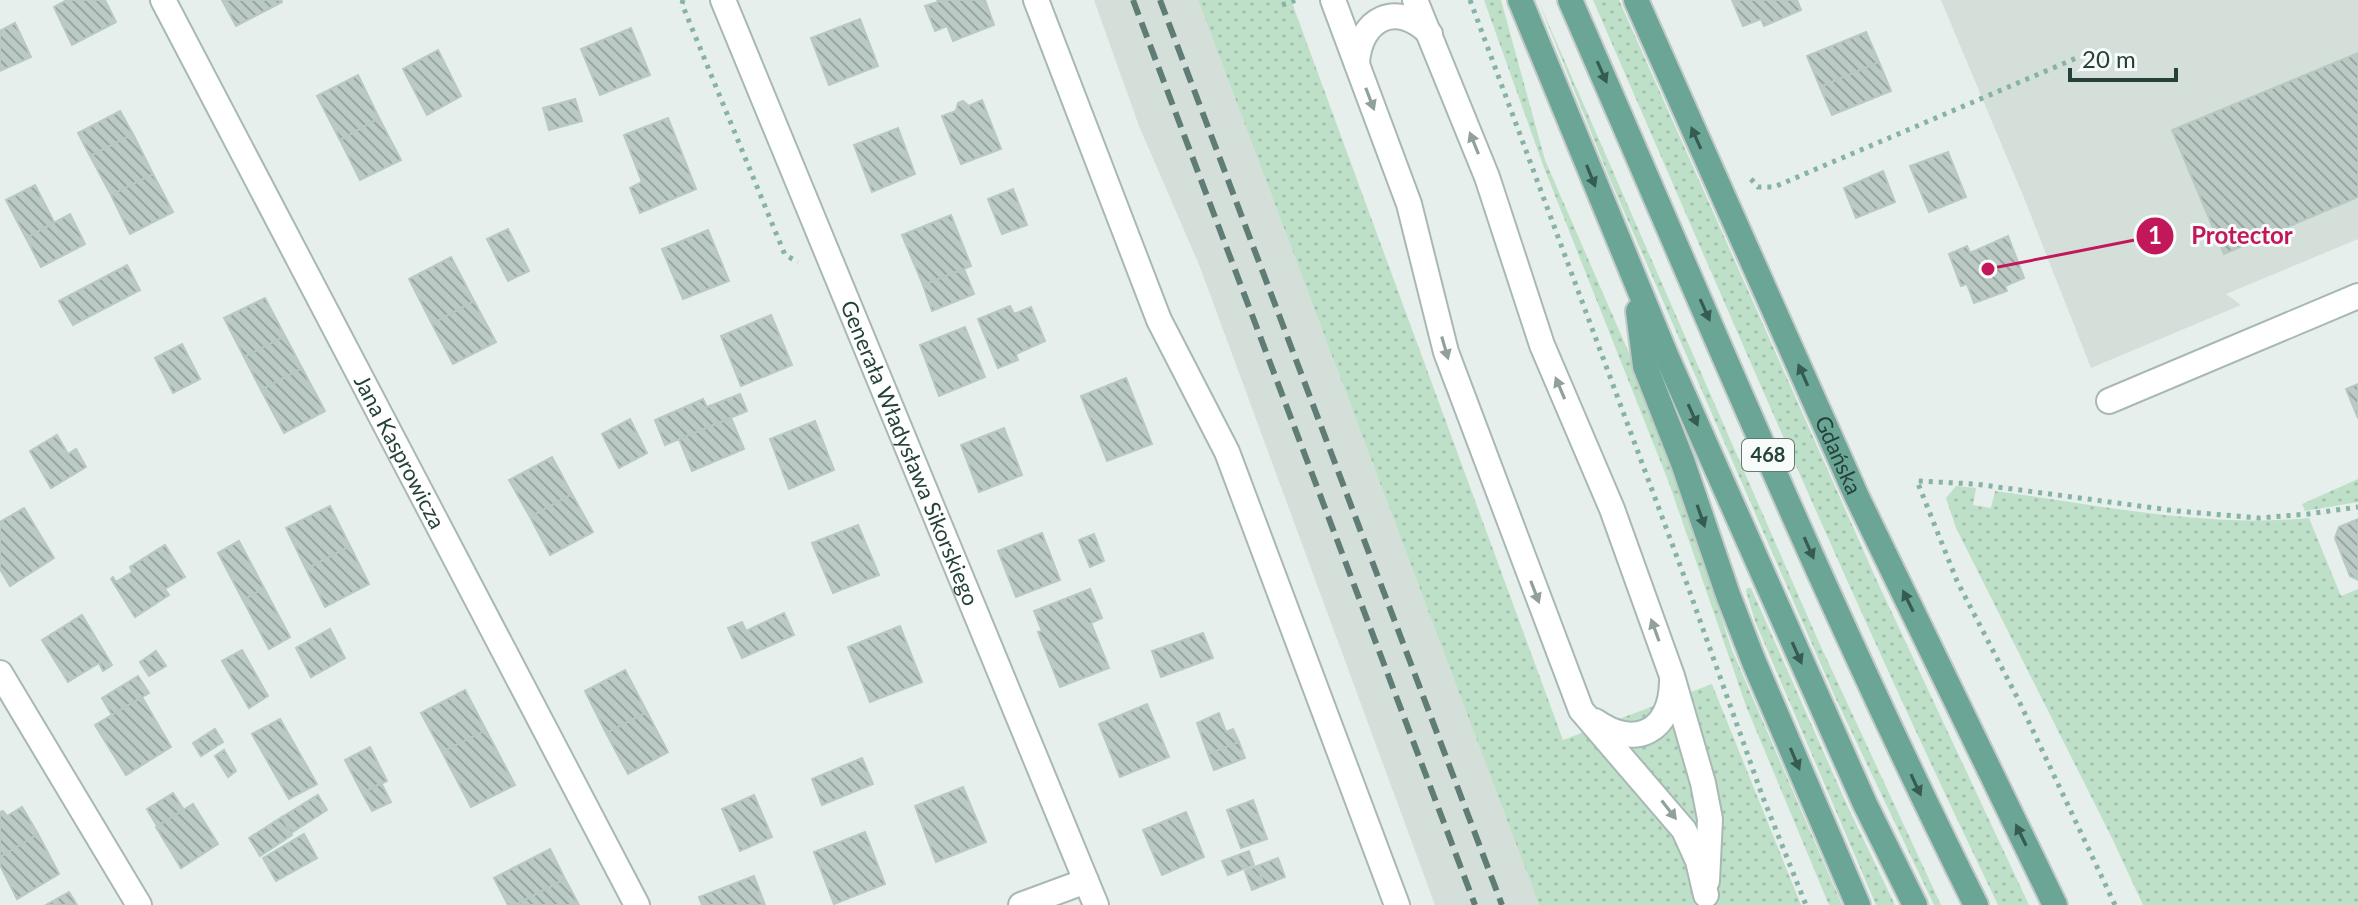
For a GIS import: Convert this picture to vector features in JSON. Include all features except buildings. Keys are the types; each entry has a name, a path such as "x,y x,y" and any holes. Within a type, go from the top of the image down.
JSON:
{"main road":[{"path":"1520,0 1634,281 1801,662 1915,905"},
{"name":"468","path":"1570,0 1812,555 1922,797 1976,905"},
{"name":"Gdańska","path":"1636,0 1857,497 2055,905"},
{"path":"1634,281 1645,366 1760,676 1858,905"}],"street":[{"name":"Jana Kasprowicza","path":"163,0 637,905"},
{"name":"Generała Władysława Sikorskiego","path":"723,0 1096,905"},
{"path":"1036,0 1159,320 1227,452 1397,905"},
{"path":"1333,0 1409,204 1446,352 1581,710 1684,830 1698,861 1706,900"},
{"path":"1415,0 1487,177 1542,345 1612,509 1672,676 1703,783 1710,819 1706,900"},
{"path":"1357,64 1358,46 1365,31 1382,17 1407,17 1421,24 1432,36"},
{"path":"2109,401 2358,296"},
{"path":"0,673 139,905"},
{"path":"1581,710 1616,733 1634,736 1649,731 1664,718 1671,700 1672,676"},
{"path":"1021,905 1086,881"}],"path":[{"path":"1282,5 1296,0"},
{"path":"1470,0 1762,795 1806,905"},
{"path":"1774,187 2081,56"},
{"path":"2115,905 2018,699 1957,581 1917,481 1975,484 2177,511 2259,518 2358,507"}],"shaded area":[{"path":"1094,0 1198,0 1539,905 1435,905 1200,267 1139,126"},
{"path":"1941,0 2358,0 2358,239 2226,294 2241,305 2091,368"}],"green space":[{"path":"1198,0 1291,0 1563,740 1712,684 1801,905 1539,905"},
{"path":"1484,0 1501,0 1545,160 1639,376 1667,450 1732,650 1842,905 1829,905 1746,706 1669,483 1543,165"},
{"path":"1538,0 1817,638 1941,905 1934,905 1835,697 1609,177"},
{"path":"1593,0 1619,0 1877,581 2029,905 1998,905 1841,568"},
{"path":"2358,479 2358,502 2305,511 2302,504"},
{"path":"1956,486 1976,488 1973,505 1991,508 1995,491 2191,518 2309,518 2341,596 2358,589 2358,905 2143,905 1956,528 1946,498"},
{"path":"1747,588 1751,588 1895,905 1876,905 1755,621"}],"railway":[{"path":"1133,0 1475,905"},
{"path":"1160,0 1502,905"}],"place":[{"name":"Protector","path":"1988,269"}]}
